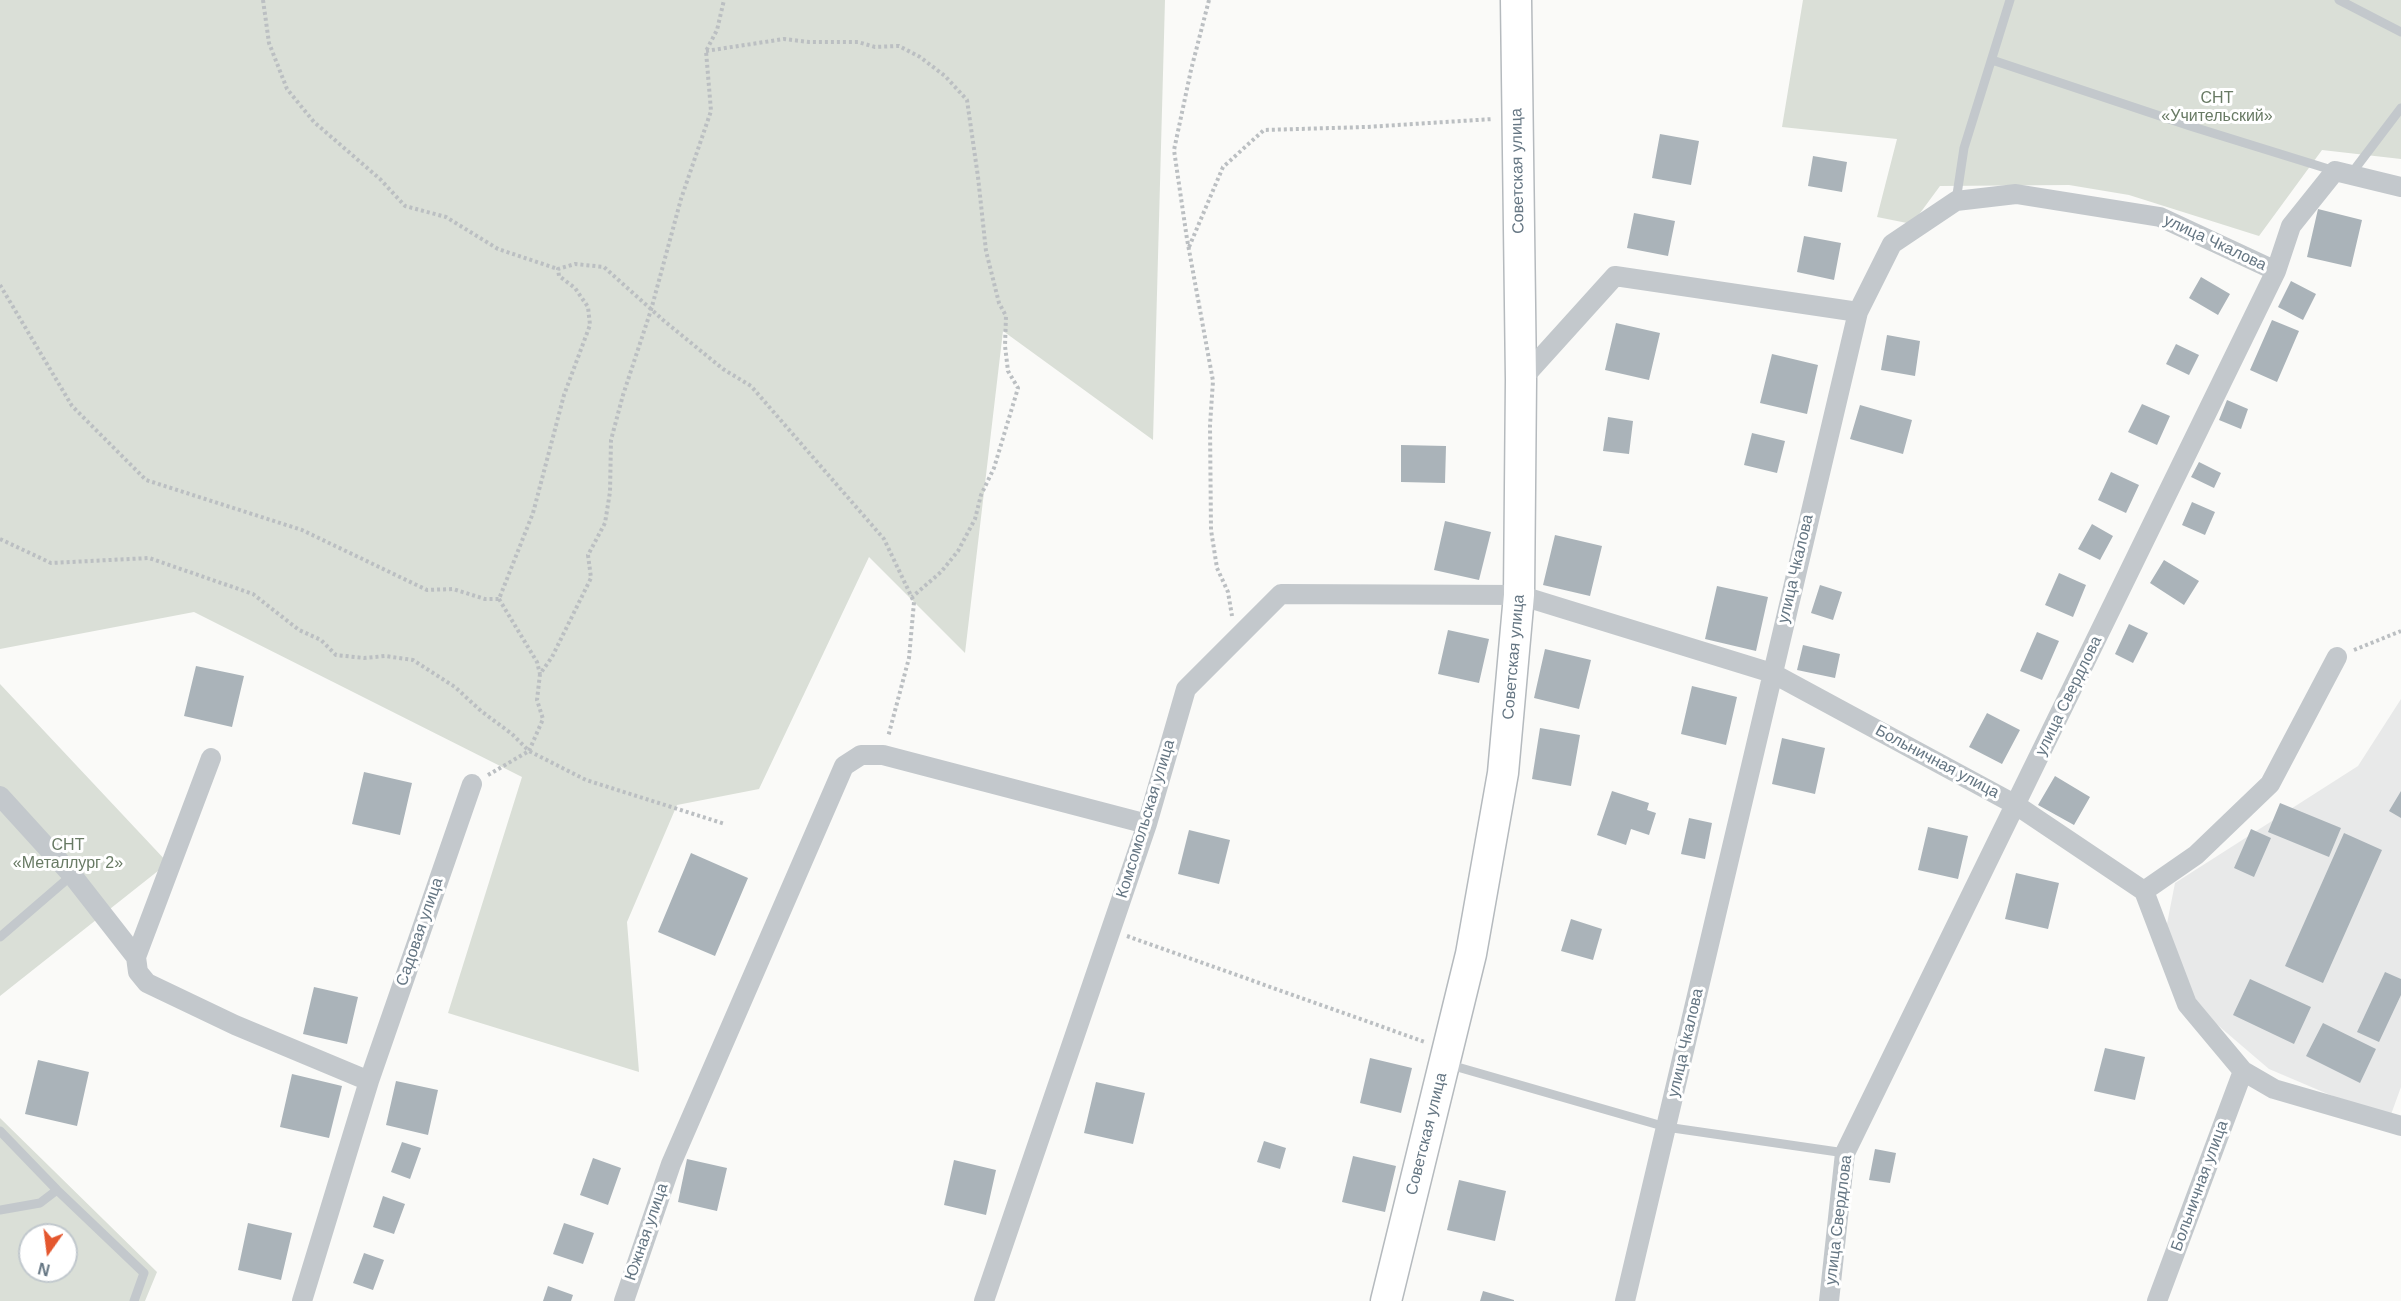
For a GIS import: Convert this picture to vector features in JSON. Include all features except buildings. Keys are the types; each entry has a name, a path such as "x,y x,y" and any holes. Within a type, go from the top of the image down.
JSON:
{"main road":[{"name":"Советская улица","path":"1386,1301 1425,1142 1437,1053 1471,954 1503,773 1520,595 1521,380 1516,0"}],"street":[{"path":"2342,174 2401,187"},
{"name":"улица Свердлова","path":"1829,1301 1845,1153 2276,271 2291,226 2342,174"},
{"name":"улица Чкалова","path":"1625,1301 1858,312 1892,244 1956,201 2016,194 2160,217 2276,271"},
{"path":"1521,380 1615,276 1858,312"},
{"name":"Комсомольская улица","path":"984,1301 1147,824 1186,688 1281,594 1520,595"},
{"name":"Больничная улица","path":"1520,595 1772,673 2016,805 2144,891"},
{"path":"2337,657 2270,784 2196,855 2144,891 2187,1004 2243,1071 2274,1089 2401,1126"},
{"name":"Южная улица","path":"624,1301 671,1164 844,766 861,755 883,755"},
{"path":"883,755 1147,824"},
{"path":"211,758 136,957 138,972 147,983 235,1026 369,1081"},
{"name":"Садовая улица","path":"302,1301 369,1081 472,784"},
{"path":"0,796 72,875 136,957"},
{"name":"Больничная улица","path":"2157,1301 2243,1071"}],"lane":[{"path":"1956,201 1964,148 2010,0"},
{"path":"2339,0 2401,33"},
{"path":"1992,60 2342,174 2401,108"},
{"path":"0,937 72,875"},
{"path":"1437,1053 1666,1127 1845,1153"},
{"path":"0,1131 57,1190 144,1273 134,1301"},
{"path":"0,1210 40,1203 57,1190"}],"path":[{"path":"263,0 269,43 287,90 314,122 380,179 405,206 446,217 498,249 558,269 575,264 604,267 651,310 723,369 751,386 884,539 914,602 909,658 883,755"},
{"path":"540,675 552,657 591,578 588,555 605,523 610,492 611,440 622,395 651,310 681,199 711,111 706,51 717,30 724,0"},
{"path":"1209,0 1174,150 1188,248 1214,381 1210,425 1211,530 1217,568 1228,592 1232,614 1228,647"},
{"path":"706,51 784,39 808,42 845,41 875,47 899,46 920,57 945,76 967,100 986,251 999,303 1006,316 1005,346 1008,372 1018,388 994,468 981,495 975,519 958,551 941,572 912,597"},
{"path":"1188,248 1223,167 1264,130 1366,127 1517,118"},
{"path":"499,599 533,513 564,395 590,325 588,307 575,288 559,276 558,269"},
{"path":"0,285 72,406 146,480 302,530 428,590 453,589 484,599 499,599"},
{"path":"0,539 51,563 149,558 253,594 299,630 321,640 336,655 364,658 385,656 413,660 455,687 481,711 512,734 528,751 586,780 725,824"},
{"path":"472,784 528,751 543,719 537,700 540,675 537,662 499,599"},
{"path":"2337,657 2401,631"},
{"path":"1110,930 1437,1053"}],"shaded area":[{"path":"2401,699 2401,1087 2389,1120 2269,1069 2193,1004 2165,934 2175,883 2358,766"}],"green space":[{"path":"0,0 1165,0 1153,440 1003,331 965,653 869,557 759,789 677,805 627,922 639,1072 448,1013 522,777 194,612 0,649"},
{"name":"СНТ «Учительский»","path":"1803,0 2401,0 2401,159 2322,150 2259,236 2129,195 2069,185 1940,186 1912,224 1877,217 1897,139 1782,127"},
{"name":"СНТ «Металлург 2»","path":"0,684 168,863 0,996"},
{"path":"0,1118 157,1272 145,1301 0,1301"}]}
